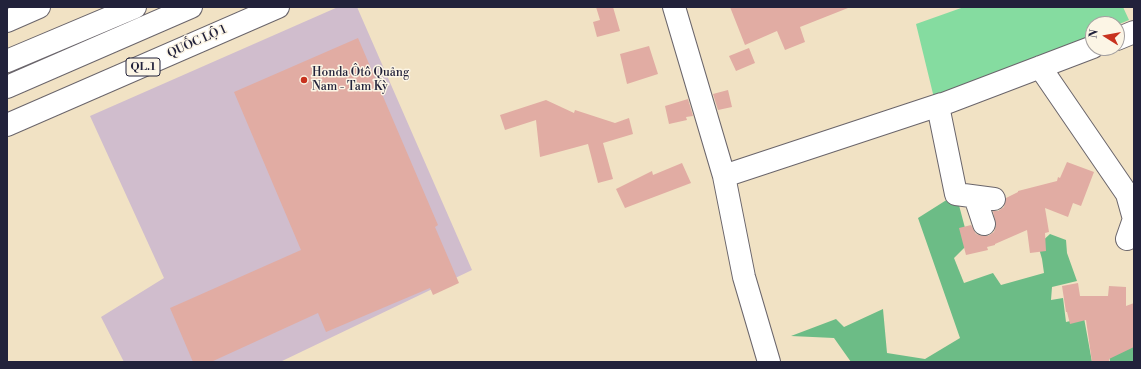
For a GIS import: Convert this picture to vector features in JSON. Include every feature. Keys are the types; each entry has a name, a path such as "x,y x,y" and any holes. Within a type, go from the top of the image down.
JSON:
{"main road":[{"path":"7,21 38,7"},
{"path":"7,61 135,7"},
{"path":"7,87 191,7"},
{"name":"QUỐC LỘ 1","path":"7,125 278,7"},
{"path":"674,7 724,176 744,277 769,362"},
{"path":"724,176 942,104 1085,50"},
{"path":"1040,67 1127,194 1134,219 1127,239"},
{"path":"942,104 938,106 956,194 985,198 984,224"}],"shaded area":[{"path":"338,7 357,7 472,270 280,362 124,362 101,317 164,278 90,116"}],"green space":[{"path":"964,7 1123,7 1129,20 1125,22 1125,16 1085,16 1085,38 934,98 916,24"},
{"path":"956,194 969,243 954,258 964,283 993,273 1001,285 1044,273 1038,245 1050,234 1066,240 1067,253 1077,281 1052,287 1051,300 1063,298 1066,322 1084,318 1092,362 851,362 834,338 791,336 836,319 844,327 883,309 887,353 925,359 960,338 918,218"},
{"path":"1134,339 1134,362 1110,362 1108,345"}],"building":[{"path":"596,7 613,7 620,31 597,37 593,22 600,20"},
{"path":"730,7 848,8 800,27 805,42 785,50 777,31 745,45"},
{"path":"358,38 438,225 435,227 459,283 433,295 430,288 326,332 318,313 211,362 193,362 170,308 301,250 234,92"},
{"path":"649,46 658,74 627,84 620,54"},
{"path":"749,48 755,63 736,71 729,56"},
{"path":"728,90 732,107 718,110 713,94"},
{"path":"688,99 693,116 686,117 687,120 669,124 665,106"},
{"path":"546,100 574,113 575,110 615,123 629,118 633,134 603,143 613,179 598,183 588,144 540,157 536,120 505,130 500,115"},
{"path":"1067,162 1094,172 1081,206 1073,203 1068,217 1045,208 1049,232 1045,233 1046,251 1030,253 1027,230 995,245 987,247 988,250 966,255 959,228 971,225 976,234 988,236 994,232 996,226 993,211 998,211 1004,207 1006,198 1018,191 1057,181 1058,177 1060,178"},
{"path":"682,163 691,183 625,208 616,189 652,171 653,175"},
{"path":"1078,283 1080,296 1108,296 1109,286 1126,287 1126,306 1134,303 1134,347 1109,359 1109,362 1092,362 1086,320 1070,324 1066,312 1062,286"}],"place":[{"name":"Honda Ôtô Quảng Nam - Tam Kỳ","path":"304,80"}]}
